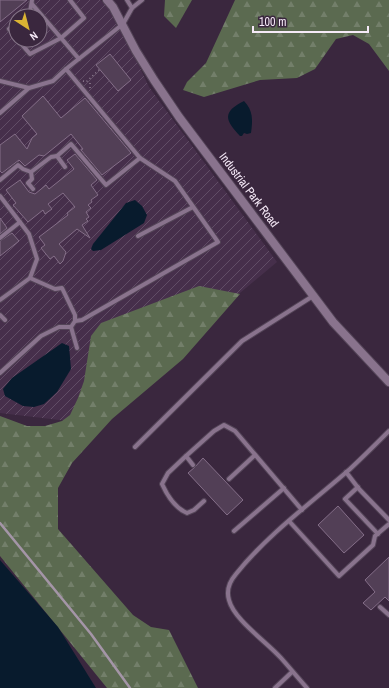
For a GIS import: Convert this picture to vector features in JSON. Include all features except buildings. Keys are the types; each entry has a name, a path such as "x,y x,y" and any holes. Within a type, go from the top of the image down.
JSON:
{"street":[{"name":"Industrial Park Road","path":"107,0 123,24 154,80 179,118 334,322 389,382"}],"lane":[{"path":"48,45 61,38 84,18 70,0"},
{"path":"127,0 132,8"},
{"path":"0,113 29,88 53,81 79,58 123,24 132,8 142,0"},
{"path":"32,2 79,58"},
{"path":"25,48 30,54 42,48"},
{"path":"66,69 140,158 175,181 218,242 82,320 75,321"},
{"path":"0,81 29,88"},
{"path":"31,172 51,157 57,156 72,144 106,185 140,158"},
{"path":"57,156 65,167"},
{"path":"0,180 18,165 31,172"},
{"path":"31,172 32,179 28,183 33,189"},
{"path":"0,196 29,234 37,259 30,278 0,300"},
{"path":"138,236 193,207"},
{"path":"0,238 20,222"},
{"path":"30,278 55,289 62,288 75,315 75,321 71,327 77,348"},
{"path":"135,447 242,340 314,296"},
{"path":"0,315 5,320"},
{"path":"0,373 41,336 59,327 71,327"},
{"path":"204,501 194,510 187,513 181,511 166,494 162,484 168,473 214,431 224,425 235,431 302,510"},
{"path":"307,688 281,658 249,628 237,613 228,598 229,584 235,575 263,545 346,472 389,431"},
{"path":"229,479 255,454"},
{"path":"186,456 193,465"},
{"path":"346,472 389,520"},
{"path":"358,487 345,499 378,534"},
{"path":"234,531 284,488"},
{"path":"289,521 340,576 373,545 375,536 389,524"},
{"path":"380,607 389,615"},
{"path":"275,688 292,672"}],"path":[{"path":"75,81 86,82 100,69"}],"shaded area":[{"path":"0,0 101,0 117,19 149,87 277,262 85,423 0,413"}],"green space":[{"path":"165,0 192,0 176,28 164,16"},
{"path":"235,0 389,0 389,71 369,44 353,35 336,39 315,69 297,78 260,80 204,97 183,90 187,82 206,63"},
{"path":"199,286 240,294 183,359 112,419 72,463 58,488 58,529 133,615 151,627 169,630 198,688 107,688 0,556 0,416 27,426 45,426 62,421 70,415 78,398 84,381 91,336 101,323"}],"water":[{"path":"244,101 251,112 252,128 251,133 244,133 240,136 231,125 228,117 232,109"},
{"path":"135,200 142,206 147,215 144,223 101,250 93,251 91,249 93,244 126,203"},
{"path":"62,343 69,346 71,369 57,392 44,404 34,407 23,406 5,396 3,389 12,378"},
{"path":"0,560 58,627 96,688 0,688"}],"railway":[{"path":"0,523 91,634 130,688"}]}
